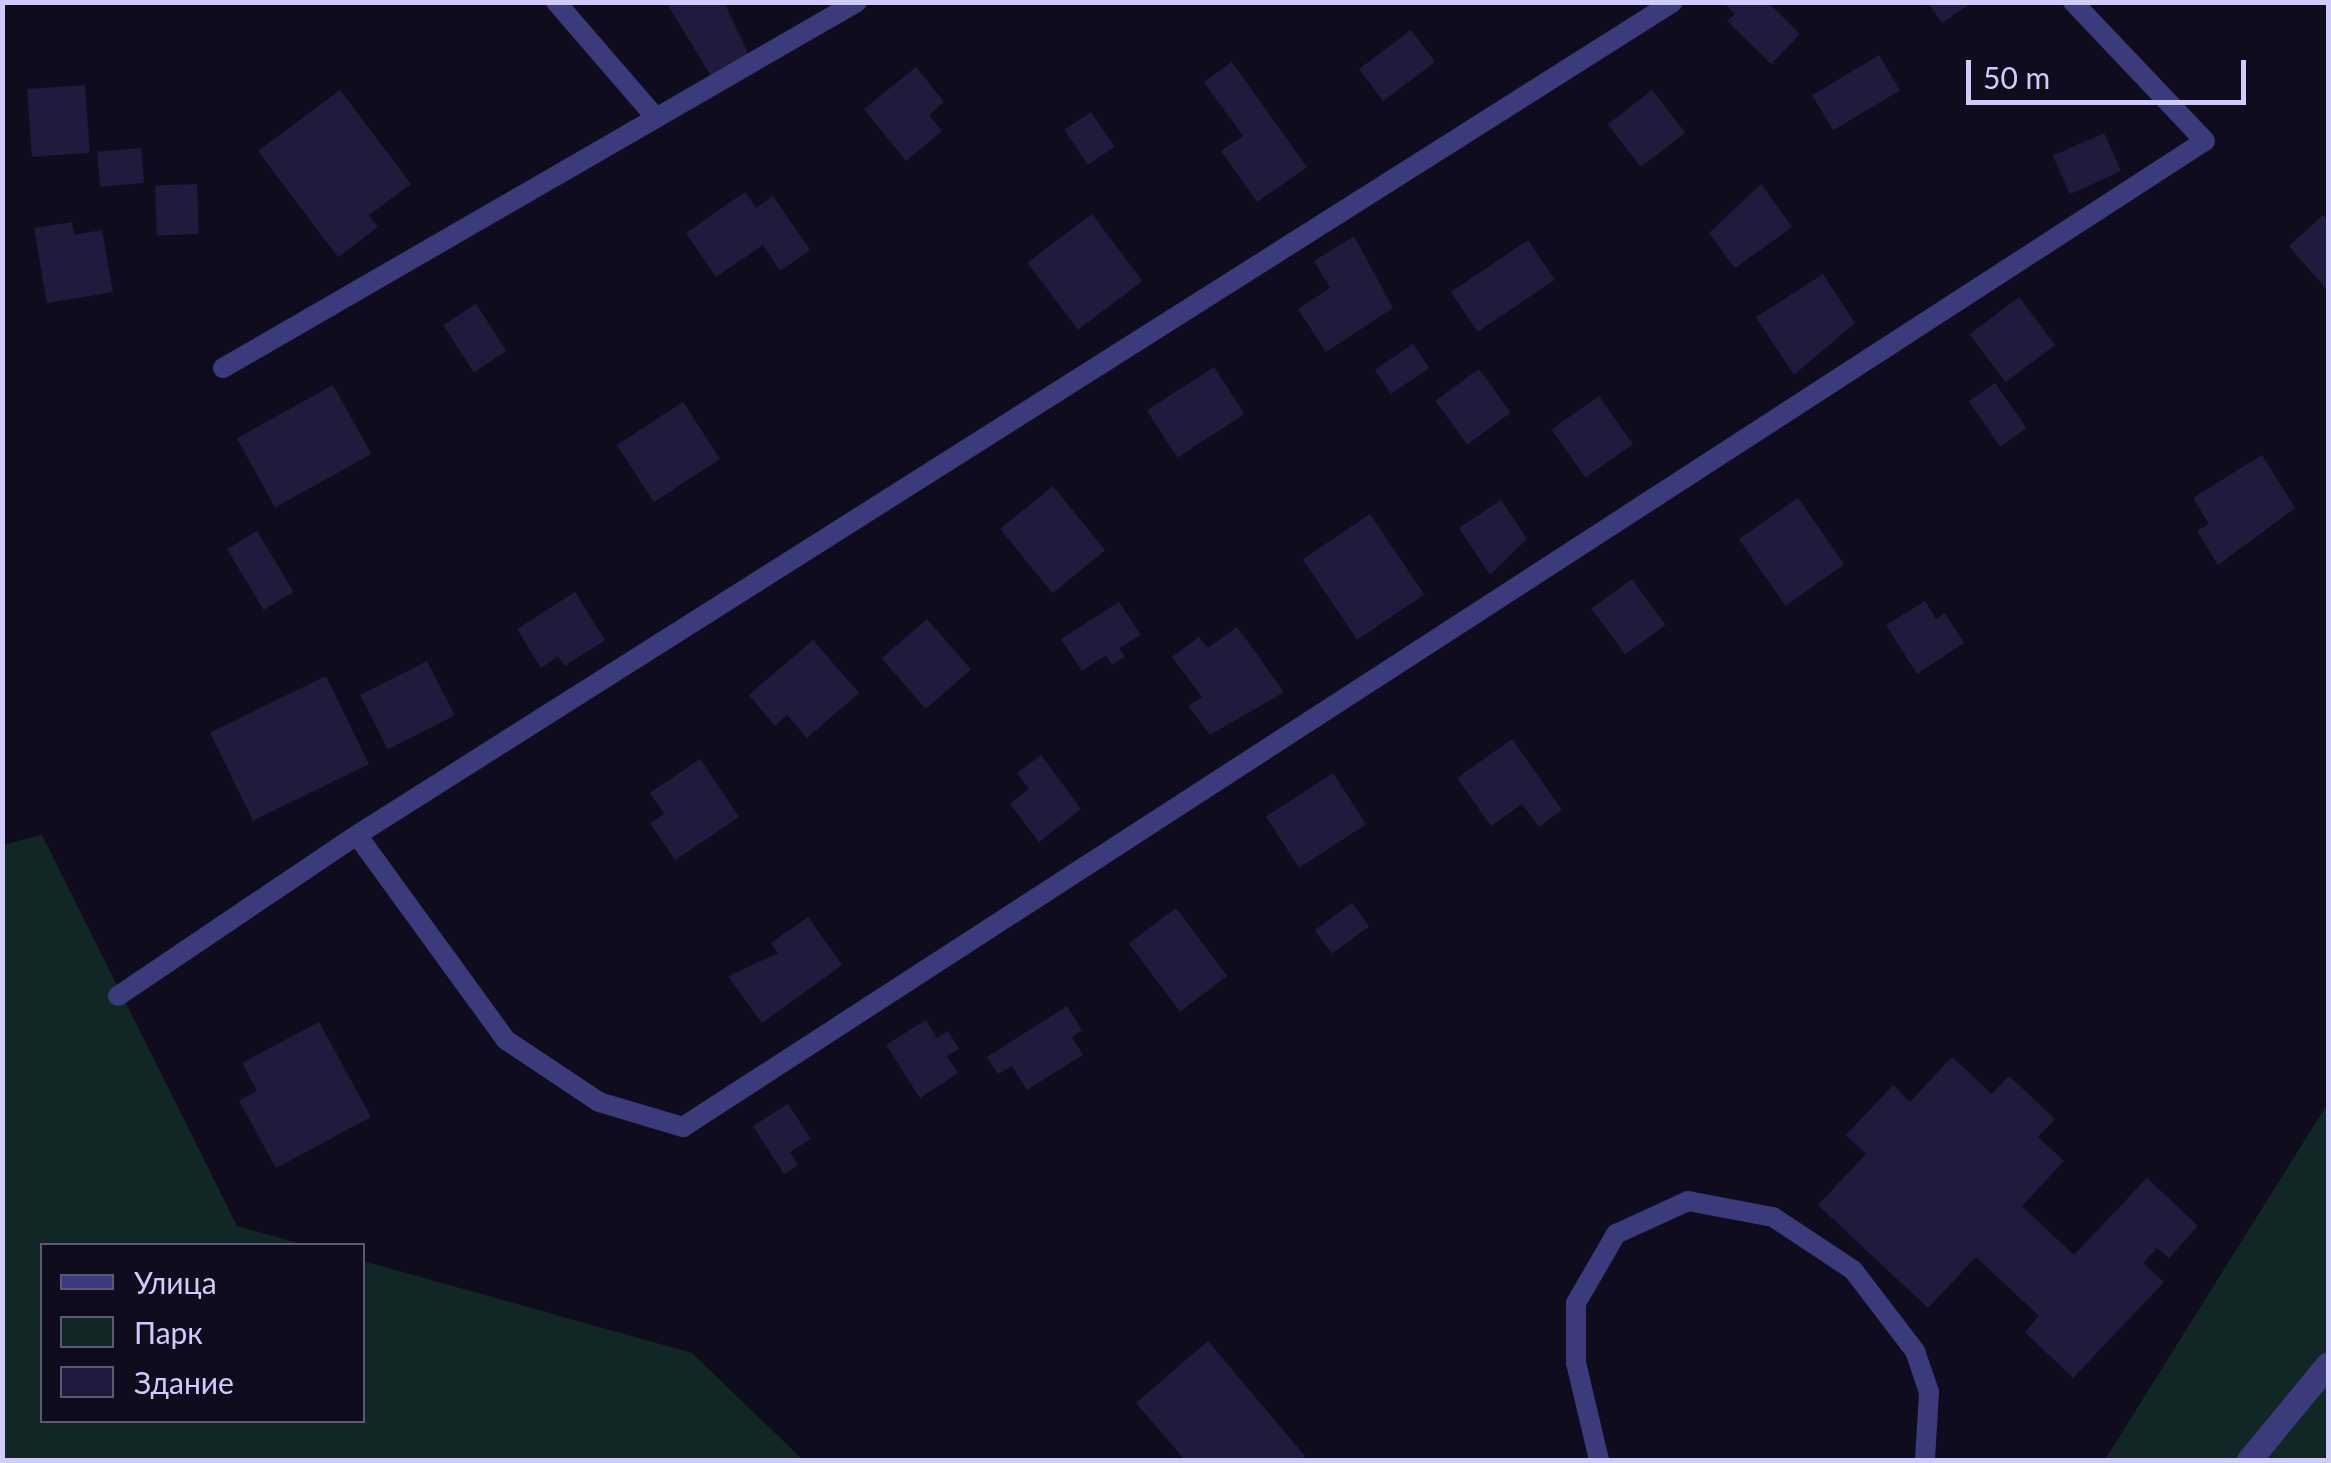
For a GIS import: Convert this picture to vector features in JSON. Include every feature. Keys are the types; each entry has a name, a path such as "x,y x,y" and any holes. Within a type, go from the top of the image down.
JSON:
{"street":[{"path":"2249,1460 2328,1364"}],"lane":[{"path":"556,2 656,118"},
{"path":"223,368 857,2"},
{"path":"118,996 358,834 1673,2"},
{"path":"358,834 506,1040 600,1102 683,1126 2205,141 2073,2"},
{"path":"1599,1460 1579,1378 1576,1303 1616,1234 1688,1200 1773,1217 1853,1270 1914,1351 1930,1392 1925,1460"}],"green space":[{"path":"42,835 237,1226 298,1243 40,1243 40,1423 365,1423 365,1262 692,1353 803,1460 3,1460 3,845"},
{"path":"2328,1103 2328,1460 2103,1460 2106,1458"}],"building":[{"path":"666,2 724,2 748,53 711,76"},
{"path":"1723,2 1768,2 1800,34 1771,64 1727,21 1735,14"},
{"path":"1928,2 1973,2 1942,23"},
{"path":"1411,30 1435,62 1383,101 1359,69"},
{"path":"1879,55 1900,90 1833,130 1812,95"},
{"path":"1232,62 1307,167 1257,202 1221,151 1243,136 1204,82"},
{"path":"916,67 944,102 929,115 942,131 906,161 864,109"},
{"path":"85,85 90,153 32,157 27,89"},
{"path":"340,90 411,184 369,215 378,227 338,257 258,151"},
{"path":"1652,90 1685,133 1641,167 1608,124"},
{"path":"1091,112 1114,147 1088,165 1064,130"},
{"path":"2104,133 2121,171 2070,194 2053,156"},
{"path":"141,148 144,183 100,187 97,152"},
{"path":"197,184 199,234 157,235 155,185"},
{"path":"1761,184 1792,227 1735,268 1709,233"},
{"path":"745,192 756,208 773,196 810,250 780,271 763,245 716,277 686,233"},
{"path":"1092,214 1143,281 1078,330 1027,263"},
{"path":"2323,215 2328,221 2328,291 2289,246"},
{"path":"72,222 74,235 102,230 113,292 47,303 34,228"},
{"path":"1354,236 1393,308 1326,352 1298,309 1330,288 1314,261"},
{"path":"1528,240 1555,280 1478,332 1451,292"},
{"path":"1823,274 1855,323 1794,375 1756,317"},
{"path":"2019,297 2055,345 2006,382 1969,334"},
{"path":"476,304 506,351 474,372 443,325"},
{"path":"1413,344 1429,368 1391,394 1375,370"},
{"path":"1214,367 1244,414 1177,458 1147,411"},
{"path":"1479,369 1511,413 1467,444 1435,401"},
{"path":"1995,383 2027,428 2000,446 1969,401"},
{"path":"333,385 371,454 275,507 237,438"},
{"path":"1599,396 1633,444 1585,478 1551,429"},
{"path":"683,402 720,459 654,502 617,445"},
{"path":"2262,455 2295,508 2218,565 2197,531 2209,524 2193,498"},
{"path":"1053,486 1105,551 1052,593 1000,529"},
{"path":"1798,498 1844,564 1785,606 1739,539"},
{"path":"1501,500 1527,539 1490,575 1459,528"},
{"path":"1370,514 1424,594 1357,640 1303,559"},
{"path":"257,531 294,592 264,610 227,549"},
{"path":"1632,579 1666,625 1625,655 1592,608"},
{"path":"575,592 605,640 565,666 558,656 541,668 517,629"},
{"path":"1925,601 1936,619 1945,613 1964,643 1917,674 1886,625"},
{"path":"1119,602 1141,635 1119,648 1125,657 1112,665 1106,655 1082,671 1061,639"},
{"path":"927,619 971,670 926,709 882,658"},
{"path":"1237,627 1284,692 1210,735 1188,706 1202,697 1172,657 1199,637 1208,648"},
{"path":"813,640 859,693 807,738 787,715 775,726 749,695"},
{"path":"427,661 455,715 388,749 360,695"},
{"path":"326,676 369,764 253,821 210,733"},
{"path":"1512,739 1562,810 1539,827 1522,804 1491,826 1457,778"},
{"path":"1041,755 1081,809 1039,842 1010,804 1029,789 1017,773"},
{"path":"700,759 739,817 675,860 650,823 664,814 650,793"},
{"path":"1333,773 1366,824 1299,868 1266,817"},
{"path":"1352,903 1369,926 1332,953 1315,930"},
{"path":"1176,908 1227,976 1180,1011 1129,944"},
{"path":"808,917 842,965 762,1023 728,976 778,953 771,943"},
{"path":"1067,1006 1082,1030 1072,1037 1083,1055 1027,1090 1012,1066 998,1074 987,1057"},
{"path":"926,1020 937,1038 948,1031 959,1049 947,1056 958,1073 920,1098 886,1045"},
{"path":"319,1022 371,1117 276,1168 239,1101 257,1091 242,1063"},
{"path":"1952,1057 1992,1094 2009,1076 2055,1119 2038,1137 2064,1161 2022,1206 2074,1255 2147,1178 2198,1226 2169,1258 2157,1248 2143,1263 2164,1282 2073,1378 2025,1332 2039,1316 1976,1257 1928,1308 1818,1205 1866,1154 1846,1135 1893,1085 1910,1102"},
{"path":"788,1104 811,1139 790,1152 798,1165 784,1174 753,1126"},
{"path":"1208,1341 1305,1456 1300,1460 1185,1460 1136,1403"}]}
